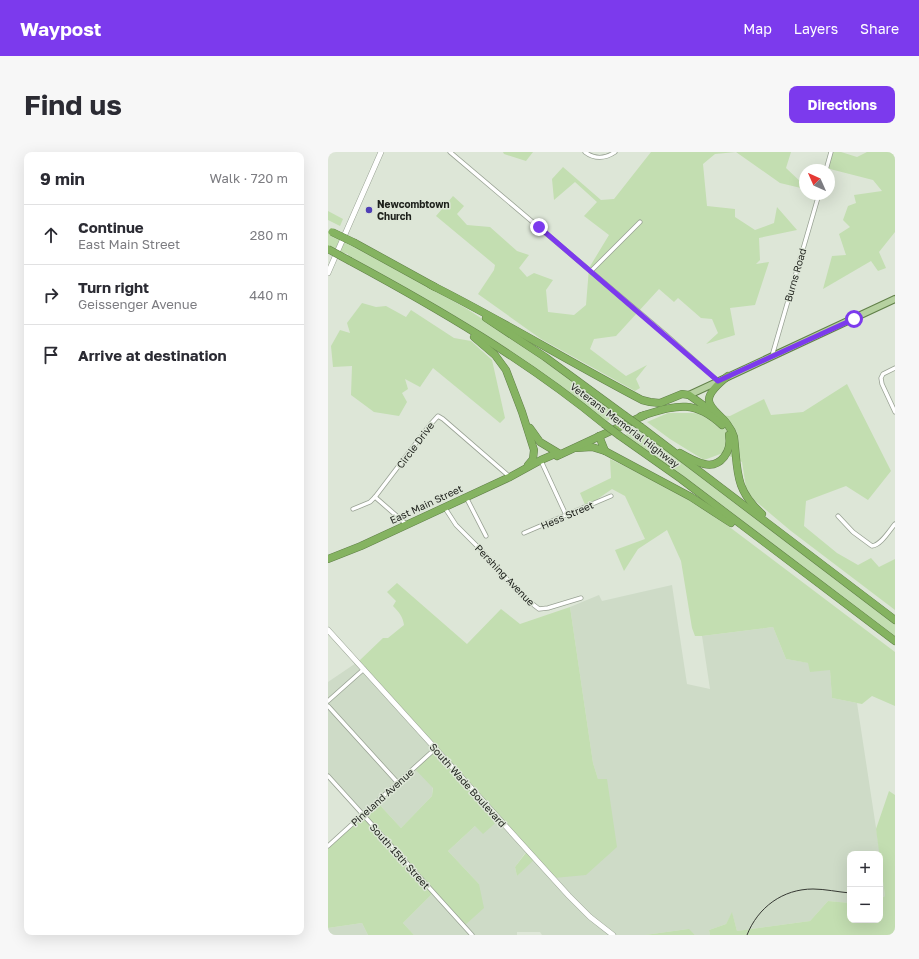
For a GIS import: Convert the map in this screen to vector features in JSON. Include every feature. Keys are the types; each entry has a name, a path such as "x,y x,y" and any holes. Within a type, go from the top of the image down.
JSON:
{"highway":[{"name":"Veterans Memorial Highway","path":"330,231 432,285 494,323 545,357 895,620"},
{"name":"Veterans Memorial Highway","path":"328,249 399,287 458,321 504,350 577,401 604,424 895,641"},
{"path":"432,285 484,312 642,400 660,403 682,394 689,395 717,415 725,422 733,433 738,477 745,495 754,507 817,561"},
{"path":"423,302 479,340 498,357 506,370 522,412 534,453 533,459 524,470"},
{"path":"717,415 710,403 709,395 717,385 728,376"},
{"name":"East Main Street","path":"524,470 689,395"},
{"path":"641,416 670,408 682,406 691,407 707,413 722,425 728,433 730,445 721,460 713,464 706,464 688,457 654,438"},
{"path":"522,412 532,432 538,440 560,454"},
{"path":"599,436 605,451"},
{"path":"569,449 592,447 605,451 700,502 805,573"},
{"name":"East Main Street","path":"328,560 510,477 541,460 555,454 560,454"}],"main road":[{"path":"328,273 381,152"},
{"name":"East Main Street","path":"689,395 895,300"},
{"name":"South Wade Boulevard","path":"328,630 583,910 613,935"}],"street":[{"path":"450,152 718,381"},
{"path":"585,152 592,156 602,157 615,152"},
{"path":"828,164 831,152"},
{"name":"Burns Road","path":"772,356 816,200"},
{"path":"591,271 640,222"},
{"path":"895,368 883,374 881,378 882,384 895,412"},
{"name":"Circle Drive","path":"375,497 438,416 448,422 510,477"},
{"path":"542,463 566,514"},
{"name":"Hess Street","path":"524,533 611,496"},
{"path":"353,509 370,502 375,497 406,524"},
{"name":"Pershing Avenue","path":"466,497 486,536"},
{"name":"Pershing Avenue","path":"444,507 456,525 482,551 522,596 539,610 581,598"},
{"path":"838,516 853,532 872,546 875,546 881,541 895,524"},
{"path":"328,701 364,669"},
{"path":"328,706 398,783"},
{"name":"Pineland Avenue","path":"328,846 435,749"},
{"name":"South 15th Street","path":"328,776 472,935"}],"shaded area":[{"path":"672,585 687,684 710,689 702,636 773,627 786,659 830,669 832,698 857,703 880,851 847,851 847,903 828,901 810,921 737,931 732,913 726,924 709,930 710,935 695,935 688,929 645,935 542,935 540,932 517,932 517,935 414,935 403,923 433,893 479,884 448,851 475,826 500,819 528,849 515,867 517,876 606,779 598,779 593,763 570,607 599,595 602,601"},
{"path":"359,661 436,747 432,796 401,828 377,802 363,814 328,775 328,682"},
{"path":"883,881 885,896 883,897"},
{"path":"362,923 368,935 328,935 328,928"}],"green space":[{"path":"503,152 533,152 526,161 504,154"},
{"path":"651,152 736,152 715,154 703,164 707,206 735,209 735,217 755,230 774,223 777,207 797,230 759,238 760,260 756,264 769,262 755,305 730,308 735,335 706,344 718,333 712,319 701,318 678,298 674,302 659,289 616,336 594,339 590,349 626,376 647,365 636,379 640,388 635,391 541,339 478,294 494,270 495,265 436,216 453,196 464,206 457,214 467,225 490,227 517,251 529,255 519,268 527,277 534,273 553,280 546,290 548,312 574,315 586,305 589,268 609,235 584,216 597,202 575,182 554,200 552,179 563,167 601,200 614,199"},
{"path":"736,152 791,152 786,168 799,180 799,188 780,183"},
{"path":"830,152 841,152 857,157 867,152 895,152 895,232 879,252 886,268 878,271 871,261 823,289 832,256 846,255 839,234 850,227 843,220 848,206 856,203 854,195 882,191 873,180 835,170 835,164 827,164"},
{"path":"328,211 343,219 340,226 328,220"},
{"path":"328,231 341,240 335,251 328,247"},
{"path":"344,241 467,309 526,348 622,417 606,421 576,397 513,353 448,313 348,257 348,254 340,252"},
{"path":"362,303 376,307 386,306 406,317 411,310 454,338 471,341 492,360 505,418 500,423 433,368 420,387 405,379 408,389 402,393 407,402 399,416 374,412 351,395 352,366 333,367 331,346 340,330 350,333 347,323"},
{"path":"847,384 891,471 868,500 846,486 806,501 804,526 837,553 858,565 871,558 879,567 895,559 895,610 791,531 747,494 742,462 723,453 704,460 670,439 647,422 668,413 730,416 764,399 771,415 803,412"},
{"path":"639,429 895,622 895,638 625,435"},
{"path":"610,459 695,501 895,652 895,706 872,696 862,704 832,698 830,670 810,672 808,663 786,659 773,627 695,636 692,628 681,561 667,530 638,549 624,571 615,550 645,539 625,496 612,489 586,507 580,493 611,478"},
{"path":"397,583 467,644 501,609 520,624 570,607 593,763 598,779 607,779 617,847 586,875 554,878 536,858 517,876 515,867 528,850 500,819 483,834 475,826 448,851 479,884 484,908 464,926 433,893 403,923 414,935 368,935 362,923 328,928 328,847 377,802 401,828 432,796 433,788 414,768 436,748 359,661 383,638 388,638 404,625 403,620 393,606 396,601 387,592"},
{"path":"889,791 895,795 895,935 710,935 709,930 726,924 732,912 737,931 810,921 828,901 847,903 847,923 883,923 883,897 885,896 883,881 883,851 879,851 876,829"},
{"path":"688,929 695,935 645,935"}],"railway":[{"path":"747,935 752,925 765,908 782,896 792,892 813,889 847,893"}],"place":[{"name":"Newcombtown Church","path":"369,210"}],"route":[{"path":"539,227 718,381 854,319"}]}
